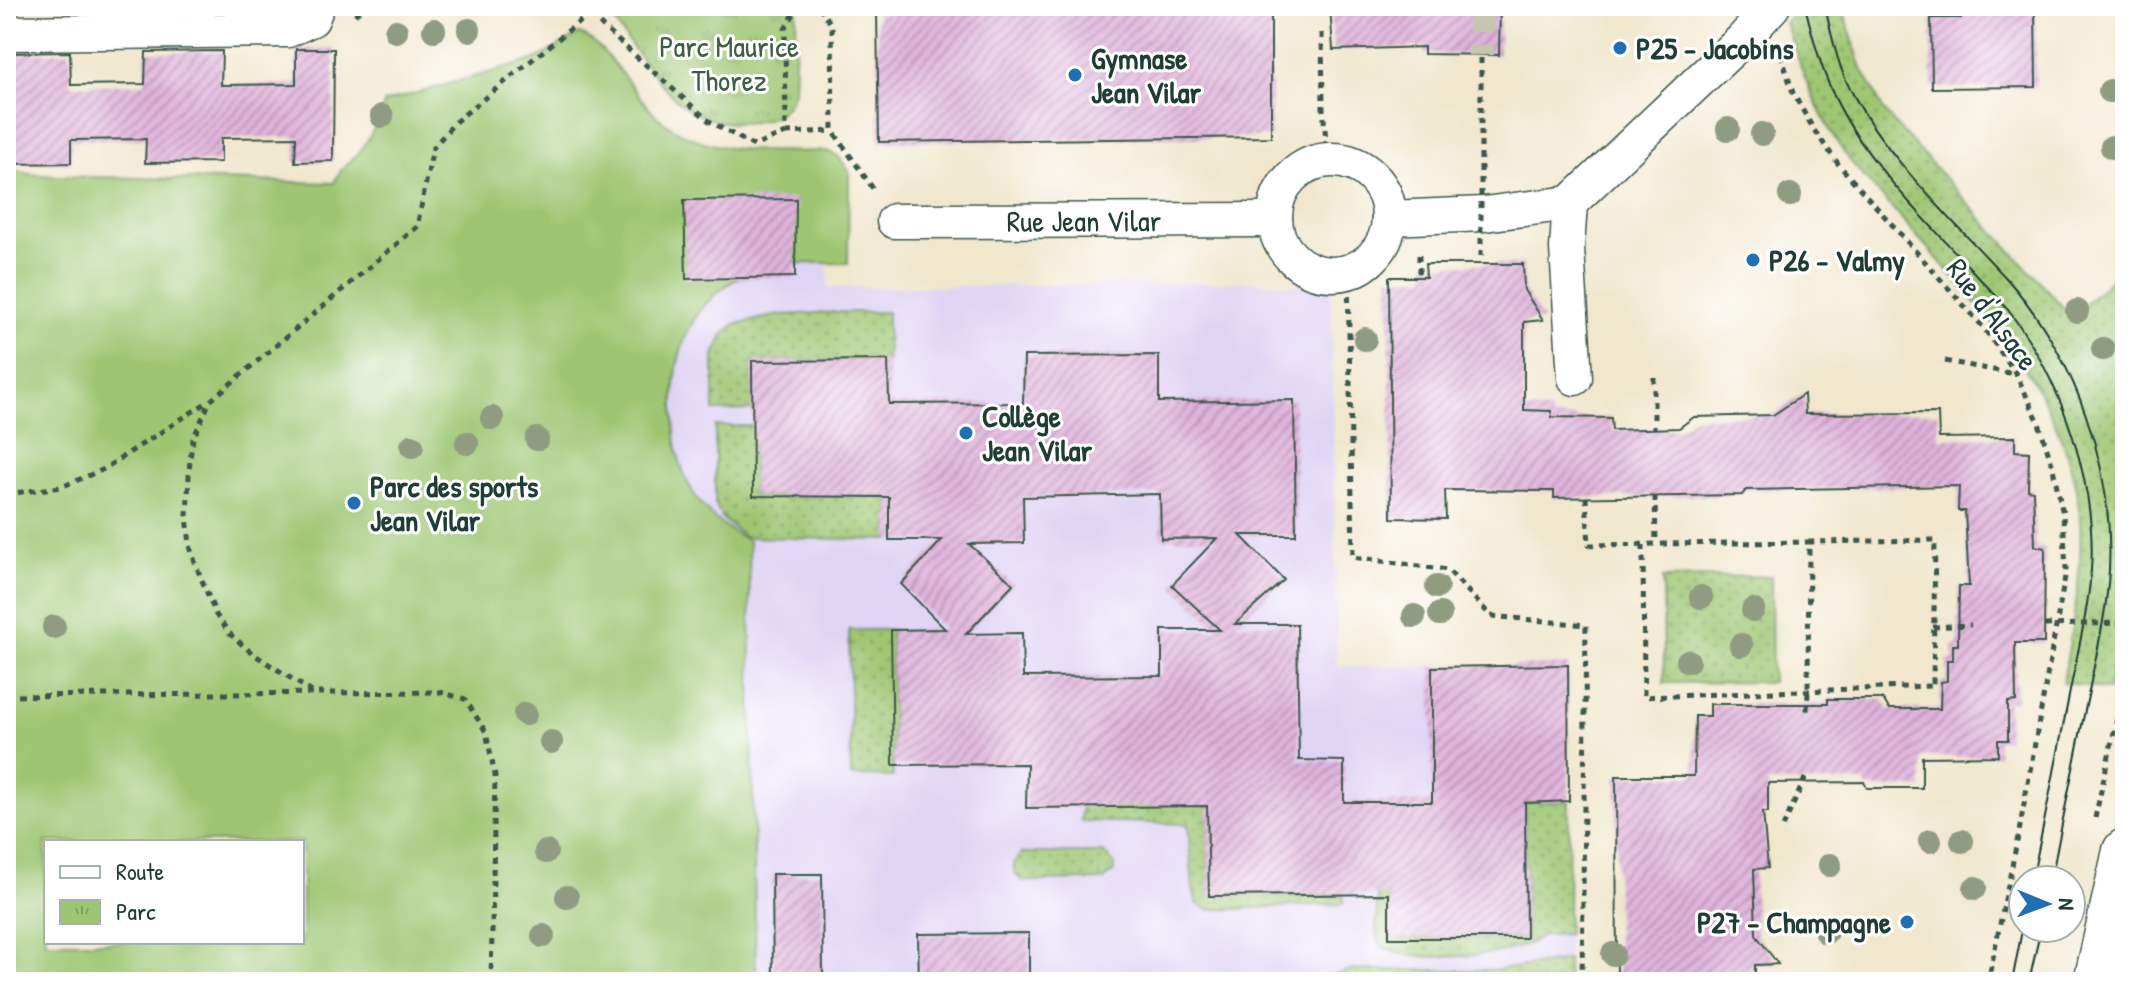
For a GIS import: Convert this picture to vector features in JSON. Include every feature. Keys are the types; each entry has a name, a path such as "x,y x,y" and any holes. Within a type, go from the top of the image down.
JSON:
{"street":[{"path":"6,33 288,30 312,19 317,6"},
{"path":"1389,218 1484,214 1570,203 1742,40 1773,6"},
{"path":"1328,160 1350,163 1375,179 1384,193 1389,218 1387,233 1377,253 1364,265 1332,275 1312,271 1293,260 1279,239 1275,220 1278,199 1289,179 1308,165 1328,160"},
{"path":"1570,203 1567,248 1575,378"},
{"name":"Rue Jean Vilar","path":"894,221 1275,220"},
{"path":"2096,982 2125,851"}],"path":[{"path":"560,6 590,13"},
{"path":"583,6 709,121 754,146 786,133 833,131"},
{"path":"6,494 61,487 102,470 210,401 417,227 433,148 455,122 599,6"},
{"path":"786,133 785,29 798,7 819,6 832,26 833,131 894,221"},
{"name":"Rue d'Alsace","path":"1773,6 1779,47 1793,93 1814,130 1839,165 1983,327 2016,374 2038,420 2052,464 2063,514 2066,571 2019,832 1988,982"},
{"path":"1322,33 1323,109 1328,160"},
{"path":"1481,55 1481,264"},
{"path":"1348,272 1353,557 1448,570 1491,616 1586,625 1582,982"},
{"path":"1945,361 2016,374"},
{"path":"1654,377 1654,428"},
{"path":"210,401 193,439 190,458 187,515 190,546 197,568 216,615 230,634 252,653 312,692"},
{"path":"1655,496 1656,544"},
{"path":"1586,497 1589,545 1935,540 1933,686 1644,697 1643,545"},
{"path":"1807,711 1809,542"},
{"path":"2045,625 2125,623"},
{"path":"1933,627 1971,625"},
{"path":"6,696 440,692 465,699 490,743 495,775 491,982"},
{"path":"1783,827 1807,774"}],"shaded area":[{"name":"Collège Jean Vilar","path":"826,163 828,288 1260,282 1331,287 1337,667 1568,665 1568,960 1556,982 607,982 595,168"}],"green space":[{"name":"Parc Maurice Thorez","path":"607,6 797,6 792,97 781,111 765,120 738,123 704,117 689,109 664,87 622,33"},
{"path":"1801,6 1842,6 1862,69 1886,114 2072,317 2118,272 2125,447 2125,586 2109,690 2063,682 2076,602 2080,520 2073,474 2058,430 2038,389 1985,314 1856,168 1835,138 1810,90 1785,22"},
{"name":"Parc des sports Jean Vilar","path":"579,34 600,47 654,113 682,133 701,141 742,150 827,151 838,156 849,171 848,263 779,265 740,277 707,302 696,317 680,352 676,371 675,434 684,475 699,502 711,515 749,541 756,982 6,982 6,168 54,176 334,183 341,170 367,141 385,102 537,59"},
{"path":"887,312 888,360 752,361 753,410 714,411 714,355 723,335 735,324 779,315"},
{"path":"715,426 753,426 753,496 889,497 889,540 744,537 723,519 715,504"},
{"path":"1771,576 1772,682 1664,683 1663,578"},
{"path":"849,630 891,630 893,777 851,776"},
{"path":"1207,763 1209,896 1344,895 1343,904 1208,910 1197,903 1193,891 1188,824 1081,821 1082,807"},
{"path":"1569,801 1568,934 1543,935 1515,948 1476,955 1418,956 1380,946 1376,934 1379,823 1388,823 1389,938 1526,938 1525,803"},
{"path":"1021,853 1103,853 1114,863 1114,871 1104,880 1022,881 1014,871 1014,863"},
{"path":"1568,960 1567,982 1479,982 1476,978 1316,982 1351,970 1497,970"}],"building":[{"name":"Gymnase Jean Vilar","path":"916,6 1232,6 1232,9 1271,9 1271,137 879,142 877,13 916,12"},
{"path":"1330,6 1500,6 1499,55 1424,54 1424,47 1333,50"},
{"path":"1961,6 2035,6 2036,87 1932,88 1931,18 1961,18"},
{"path":"296,49 334,49 333,161 295,162 296,137 221,138 221,162 145,163 146,139 71,140 71,163 6,164 6,53 70,52 71,85 145,84 146,52 222,51 221,85 296,84"},
{"path":"796,199 795,277 686,279 684,200"},
{"path":"1425,264 1523,264 1524,290 1543,320 1524,322 1524,410 1551,411 1552,417 1611,418 1612,430 1679,428 1694,417 1773,415 1804,394 1805,414 1938,413 1939,438 2015,437 2015,451 2029,452 2028,490 2033,491 2035,546 2045,548 2044,643 2015,643 2016,701 2008,702 2008,740 1998,740 1998,756 1922,757 1922,788 1867,788 1864,782 1768,783 1768,812 1763,812 1768,868 1754,869 1756,935 1778,964 1755,965 1755,982 1617,982 1616,776 1694,776 1695,716 1710,716 1710,704 1828,704 1828,699 1883,699 1889,709 1940,709 1941,682 1947,681 1947,660 1953,660 1953,645 1958,645 1959,586 1969,586 1965,511 1958,511 1959,486 1746,490 1742,495 1554,498 1554,491 1445,490 1446,519 1391,518 1389,277 1426,277"},
{"path":"1159,355 1159,402 1294,400 1296,535 1240,535 1284,580 1235,624 1297,624 1299,760 1344,761 1344,802 1432,802 1432,667 1568,665 1569,801 1525,803 1526,938 1389,938 1389,894 1209,896 1207,806 1026,808 1027,764 893,765 891,630 945,629 901,584 942,540 889,540 889,497 753,496 752,361 888,360 889,404 1023,403 1024,356","holes":["1160,494 1161,539 1217,538 1172,585 1220,630 1162,630 1162,676 1023,677 1022,633 966,634 1013,584 969,544 1024,543 1023,497"]},
{"path":"772,874 822,874 823,982 773,982"},
{"path":"1029,933 1029,982 919,982 918,934"}],"tunnel":[{"path":"1481,6 1481,55"}],"tram line":[{"path":"1805,6 1826,76 1849,123 1882,170 2011,314 2046,371 2060,402 2082,469 2091,537 2090,586 2035,864"},
{"path":"1825,6 1841,68 1858,104 1917,183 2007,279 2031,310 2071,378 2097,453 2109,531 2108,586 2054,864"},
{"path":"2012,982 2019,944"},
{"path":"2029,982 2037,944"}],"place":[{"name":"P25 - Jacobins","path":"1620,48"},
{"name":"Gymnase Jean Vilar","path":"1075,75"},
{"name":"P26 - Valmy","path":"1753,260"},
{"name":"Collège Jean Vilar","path":"966,433"},
{"name":"Parc des sports Jean Vilar","path":"354,503"},
{"name":"P27 - Champagne","path":"1907,922"}]}
